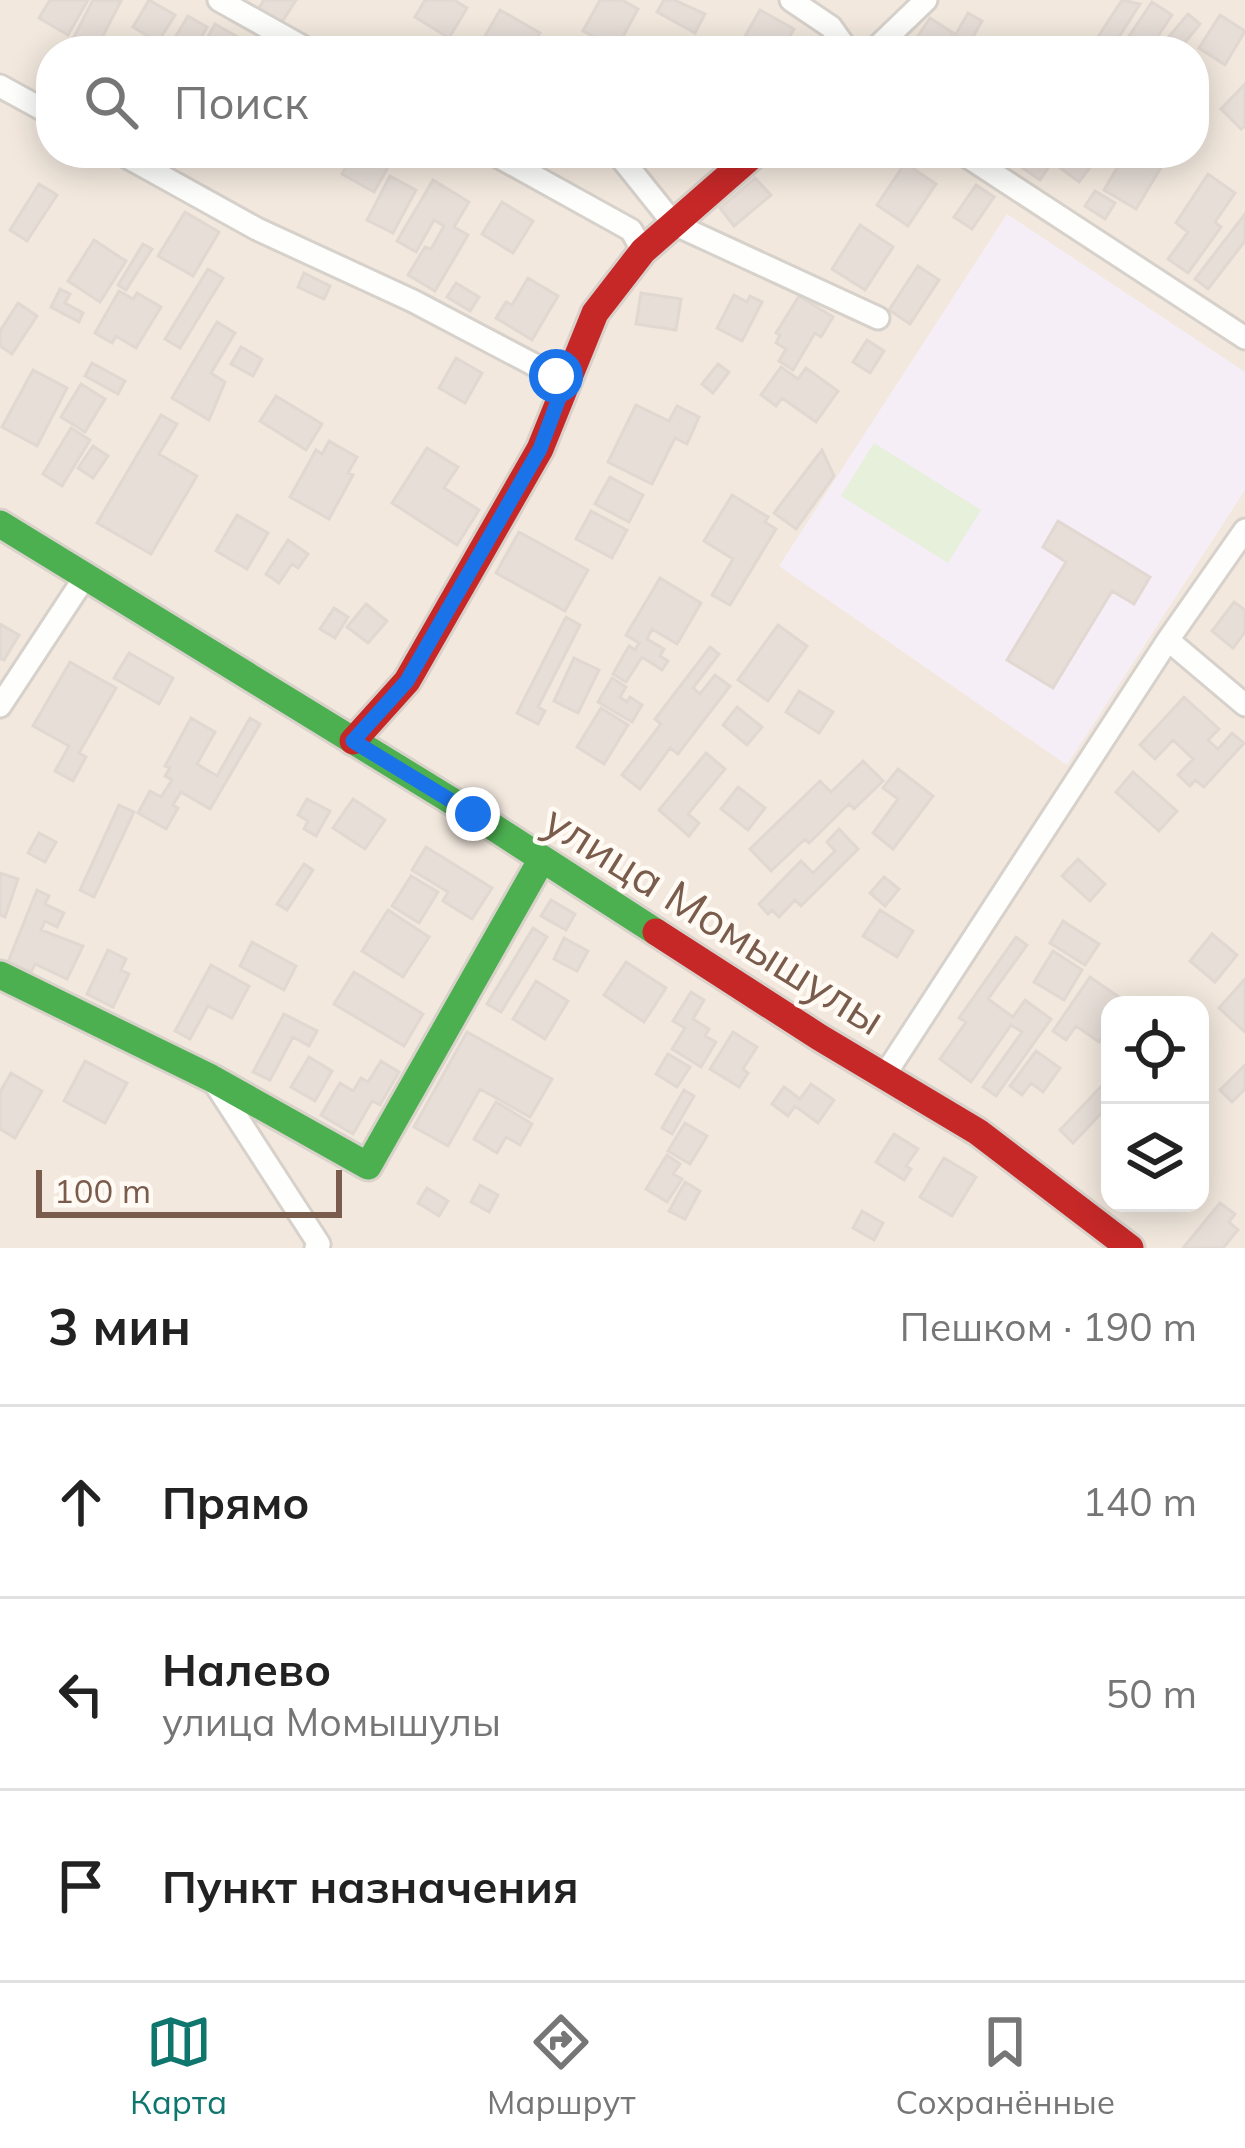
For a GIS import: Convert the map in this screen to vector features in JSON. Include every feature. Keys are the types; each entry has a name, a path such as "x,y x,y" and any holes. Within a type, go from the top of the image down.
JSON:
{"street":[{"path":"219,0 283,36"},
{"path":"791,0 837,36"},
{"path":"889,36 926,0"},
{"path":"0,86 36,106"},
{"path":"147,168 257,229 413,301 565,382"},
{"path":"520,168 631,230 643,251"},
{"path":"629,168 674,224 878,318"},
{"path":"353,741 407,681 540,449 595,313 643,251 738,168"},
{"path":"985,168 1245,338"},
{"name":"улица Момышулы","path":"0,524 978,1132 1130,1248"},
{"path":"884,1076 1245,530"},
{"path":"0,706 85,577"},
{"path":"1168,640 1245,705"},
{"path":"0,975 212,1078 368,1166 542,859"},
{"path":"212,1078 319,1244 316,1248"}],"shaded area":[{"path":"0,0 1245,0 1245,1248 0,1248"},
{"path":"1007,214 1245,372 1245,490 1067,765 779,566"}],"green space":[{"path":"874,443 981,510 948,563 841,496"}],"building":[{"path":"50,0 88,0 68,35 39,18"},
{"path":"93,0 121,1 103,36 75,36"},
{"path":"149,0 175,15 162,36 148,36 133,27"},
{"path":"264,0 296,0 282,22 259,8"},
{"path":"425,0 454,0 467,8 450,36 415,17"},
{"path":"600,0 622,0 638,9 623,36 592,36 583,31"},
{"path":"664,0 705,14 695,33 657,12"},
{"path":"1122,0 1140,4 1120,36 1099,36"},
{"path":"1152,2 1172,15 1158,36 1129,36"},
{"path":"500,10 540,33 538,36 485,36"},
{"path":"760,10 794,29 790,36 745,36"},
{"path":"968,13 982,21 973,36 955,36"},
{"path":"1188,14 1200,24 1190,36 1169,36"},
{"path":"1220,15 1245,31 1225,65 1209,55 1207,36"},
{"path":"188,16 207,27 202,36 176,36"},
{"path":"930,18 953,33 951,36 918,36"},
{"path":"215,24 236,36 208,36"},
{"path":"1245,84 1245,126 1241,129 1221,109"},
{"path":"345,168 388,168 374,192 342,174"},
{"path":"902,168 912,168 936,184 908,226 877,205"},
{"path":"1023,168 1048,168 1040,180"},
{"path":"1060,168 1090,168 1079,182"},
{"path":"1117,168 1161,168 1136,209 1104,190"},
{"path":"1208,174 1235,193 1215,222 1221,227 1188,273 1168,259 1188,232 1176,223"},
{"path":"390,176 416,190 393,233 367,220"},
{"path":"755,178 771,195 734,226 720,208"},
{"path":"433,180 469,202 454,227 468,235 435,291 408,275 444,226 434,220 416,252 397,241"},
{"path":"39,184 57,195 27,241 10,230"},
{"path":"976,185 994,197 972,229 954,217"},
{"path":"1095,191 1115,203 1105,219 1085,206"},
{"path":"502,202 533,221 513,253 482,234"},
{"path":"185,212 219,232 193,276 158,256"},
{"path":"1245,214 1245,241 1208,289 1195,279"},
{"path":"860,225 893,247 865,290 832,269"},
{"path":"94,240 126,261 100,302 68,281"},
{"path":"143,244 152,249 126,290 118,285"},
{"path":"918,266 939,280 910,324 889,310"},
{"path":"208,269 223,278 180,348 165,339"},
{"path":"304,273 330,286 324,299 298,287"},
{"path":"528,278 558,296 532,340 496,318 506,302 512,305"},
{"path":"456,283 479,297 470,311 447,297"},
{"path":"60,289 70,294 65,303 83,313 79,322 51,307"},
{"path":"119,291 133,299 137,293 161,307 136,348 116,336 112,343 95,333"},
{"path":"641,293 681,299 676,330 636,324"},
{"path":"734,295 747,302 750,296 762,302 742,341 717,328"},
{"path":"799,296 833,317 821,337 815,333 793,370 779,361 786,349 776,343 780,335 776,333"},
{"path":"18,303 37,316 12,354 0,346 0,331"},
{"path":"217,322 235,333 211,373 225,382 209,420 172,398"},
{"path":"867,340 884,351 870,373 853,362"},
{"path":"241,347 262,359 253,376 231,364"},
{"path":"456,358 482,373 465,403 439,388"},
{"path":"92,363 125,381 118,394 85,376"},
{"path":"718,364 729,372 713,393 702,384"},
{"path":"781,367 798,379 806,368 838,391 816,422 782,398 776,406 761,395"},
{"path":"33,370 67,388 37,446 2,427"},
{"path":"81,384 105,399 85,432 61,417"},
{"path":"276,396 322,424 306,450 260,421"},
{"path":"636,405 669,421 677,406 699,417 687,444 675,438 652,484 608,462"},
{"path":"161,415 177,424 159,454 197,476 151,554 97,523"},
{"path":"71,428 90,440 62,486 43,474"},
{"path":"329,441 357,457 348,473 353,475 329,519 290,497 316,450 322,454"},
{"path":"93,446 108,456 93,478 78,468"},
{"path":"427,448 458,467 444,488 479,510 457,545 392,503"},
{"path":"822,450 834,476 796,529 774,513"},
{"path":"610,477 643,495 629,522 595,504"},
{"path":"732,495 768,517 765,522 776,529 730,605 712,595 733,559 704,541"},
{"path":"591,511 627,530 612,558 576,539"},
{"path":"237,515 268,533 247,569 216,551"},
{"path":"1058,521 1150,577 1134,604 1112,591 1053,688 1007,660 1066,562 1043,547"},
{"path":"519,532 588,570 565,611 496,573"},
{"path":"288,540 308,554 298,568 292,564 279,583 266,574"},
{"path":"660,578 701,603 677,644 652,629 647,639 664,649 660,656 668,661 662,670 642,657 626,682 613,674 629,646 635,650 639,643 626,635"},
{"path":"1234,602 1245,610 1245,632 1233,648 1212,631"},
{"path":"366,604 387,621 368,643 347,627"},
{"path":"334,608 348,617 335,638 320,629"},
{"path":"566,617 580,625 538,707 545,711 538,724 517,713"},
{"path":"0,624 19,635 4,660 0,658"},
{"path":"778,625 807,646 768,701 738,680"},
{"path":"710,647 719,654 693,688 700,694 715,675 730,686 678,754 670,748 640,789 622,775 661,724 655,719"},
{"path":"129,653 173,678 159,704 114,678"},
{"path":"574,658 599,670 578,713 554,701"},
{"path":"70,662 116,688 79,753 86,757 73,781 55,771 69,746 33,726"},
{"path":"612,678 626,687 620,697 642,705 632,722 598,702"},
{"path":"799,691 833,712 819,733 786,712"},
{"path":"1184,697 1219,729 1208,740 1218,749 1232,733 1244,743 1204,787 1195,780 1190,786 1178,775 1193,759 1173,740 1155,759 1140,745"},
{"path":"737,707 762,727 747,745 723,725"},
{"path":"601,708 628,725 604,764 577,747"},
{"path":"191,718 215,732 197,764 217,776 250,718 260,724 210,809 181,792 166,829 138,813 150,791 161,797 172,780 165,776 170,768 165,766"},
{"path":"706,753 725,769 688,814 699,823 689,836 659,810"},
{"path":"863,761 883,781 854,809 849,804 771,871 750,849 820,781 831,792"},
{"path":"898,769 933,796 893,849 873,833 898,799 883,788"},
{"path":"1133,772 1177,811 1159,831 1116,792"},
{"path":"738,787 765,808 748,830 721,809"},
{"path":"307,799 330,811 316,836 304,829 308,821 298,815"},
{"path":"353,799 385,820 365,849 333,828"},
{"path":"119,805 134,812 94,897 80,890"},
{"path":"839,829 858,849 801,906 795,900 779,917 772,910 768,914 759,904 801,861 813,873 835,851 827,842"},
{"path":"39,833 56,842 45,862 28,853"},
{"path":"426,847 492,888 472,919 443,901 448,892 412,870"},
{"path":"1078,859 1105,884 1090,901 1062,876"},
{"path":"304,864 313,870 287,910 277,904"},
{"path":"0,873 18,879 5,917 0,915"},
{"path":"411,876 438,892 419,923 392,906"},
{"path":"884,877 899,889 885,906 870,893"},
{"path":"37,890 49,896 45,904 64,913 57,927 45,921 41,930 83,946 67,979 35,964 31,972 8,962"},
{"path":"551,900 575,914 566,930 541,916"},
{"path":"388,910 429,937 403,977 362,951"},
{"path":"880,910 913,931 897,957 863,936"},
{"path":"1063,921 1099,944 1085,965 1050,943"},
{"path":"533,928 547,937 501,1012 487,1004"},
{"path":"1212,934 1237,955 1215,982 1190,961"},
{"path":"1016,937 1027,945 988,999 1013,1017 1025,1000 1051,1019 996,1096 983,1087 1022,1032 1011,1025 971,1082 940,1059 966,1022 959,1018"},
{"path":"564,938 588,951 577,971 554,959"},
{"path":"252,942 296,966 284,990 240,966"},
{"path":"108,950 126,959 121,970 129,974 113,1007 87,994"},
{"path":"1053,951 1082,970 1064,1000 1034,982"},
{"path":"626,962 666,988 644,1022 604,995"},
{"path":"211,965 249,986 232,1018 208,1006 190,1039 175,1031"},
{"path":"354,972 423,1014 404,1046 334,1004"},
{"path":"1090,977 1117,996 1101,996 1099,1042 1076,1026 1066,1040 1053,1031"},
{"path":"1245,979 1245,1032 1219,1008"},
{"path":"536,981 568,1001 545,1039 513,1019"},
{"path":"691,992 704,1000 693,1019 709,1029 705,1036 716,1042 701,1067 672,1049 685,1028 673,1021"},
{"path":"284,1014 317,1031 309,1046 293,1037 270,1080 253,1072"},
{"path":"467,1032 552,1079 530,1117 480,1089 448,1146 414,1127"},
{"path":"733,1032 757,1047 743,1069 748,1073 739,1087 710,1069"},
{"path":"1036,1051 1060,1068 1043,1092 1031,1083 1022,1095 1010,1086"},
{"path":"668,1054 690,1067 677,1087 656,1074"},
{"path":"309,1057 332,1071 315,1101 291,1087"},
{"path":"85,1061 127,1083 105,1123 64,1101"},
{"path":"381,1061 399,1072 380,1105 372,1101 353,1134 321,1115 340,1083 353,1091 361,1078 368,1082"},
{"path":"1245,1065 1245,1089 1232,1102 1220,1090"},
{"path":"11,1073 42,1091 15,1138 0,1129 0,1092"},
{"path":"811,1084 834,1100 818,1123 795,1106 788,1116 772,1104 784,1087 800,1099"},
{"path":"1101,1087 1101,1113 1073,1143 1060,1130"},
{"path":"684,1090 694,1096 672,1134 662,1128"},
{"path":"496,1102 532,1124 520,1145 506,1137 497,1153 474,1139"},
{"path":"685,1123 707,1136 690,1164 668,1151"},
{"path":"894,1134 918,1149 906,1166 911,1169 904,1180 876,1162"},
{"path":"667,1155 680,1164 673,1174 682,1179 667,1202 646,1189"},
{"path":"944,1158 976,1177 952,1216 920,1197"},
{"path":"685,1182 700,1191 685,1219 669,1211"},
{"path":"480,1185 498,1195 489,1212 471,1202"},
{"path":"427,1188 448,1201 439,1216 418,1203"},
{"path":"1220,1203 1235,1214 1229,1222 1238,1230 1223,1248 1183,1248"},
{"path":"862,1211 883,1223 874,1240 853,1228"}],"traffic: fast":[{"path":"0,524 656,932"},
{"path":"0,975 211,1078 368,1166 542,859"}],"traffic: jam":[{"path":"353,741 407,681 540,449 595,313 643,251 738,168"},
{"path":"656,932 978,1132 1130,1248"}],"route":[{"path":"473,814 353,741 407,681 540,449 565,382 556,376"}]}
